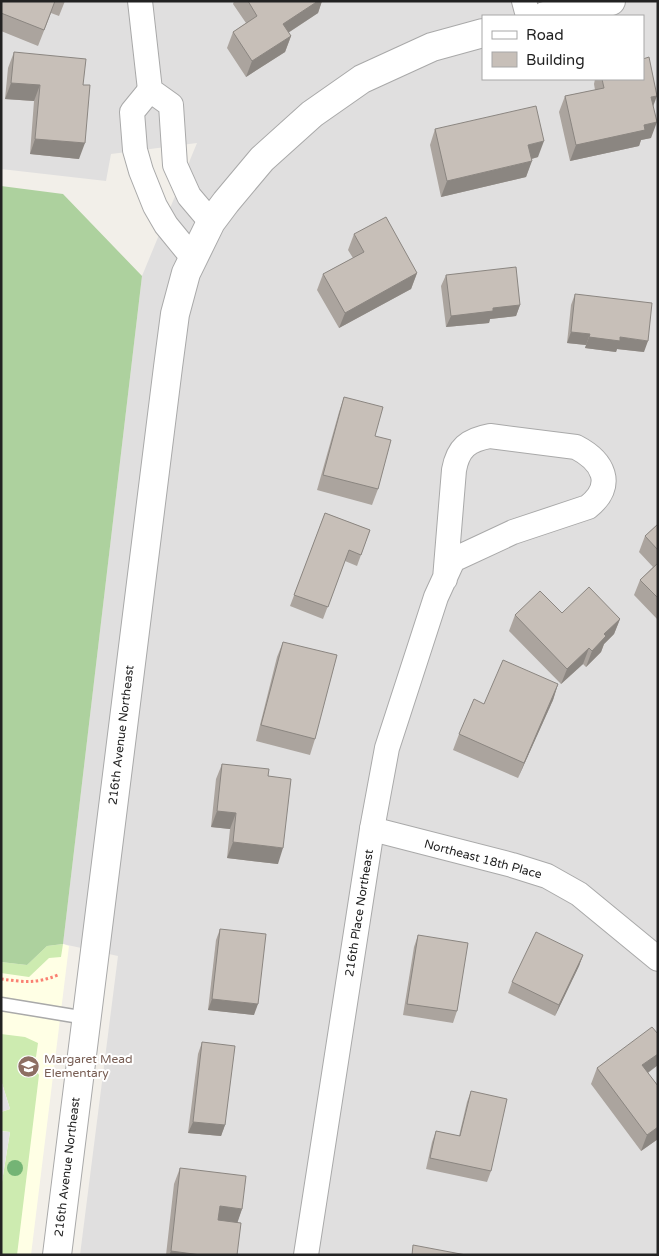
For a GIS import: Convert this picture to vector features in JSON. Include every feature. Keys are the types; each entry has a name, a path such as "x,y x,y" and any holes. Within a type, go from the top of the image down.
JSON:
{"street":[{"path":"140,1 150,90 170,106 175,165 189,196 211,222"},
{"path":"524,1 528,15"},
{"path":"549,15 611,1"},
{"name":"216th Avenue Northeast","path":"57,1255 169,358 175,314 186,273 211,222 262,159 312,114 362,79 432,47 482,33"},
{"path":"150,90 132,112 135,150 155,206 166,224 193,258"},
{"name":"216th Place Northeast","path":"306,1255 372,829 388,748 430,614 445,579 453,560 513,532 588,507 596,501 601,493 603,484 602,472 597,461 588,453 576,447 490,436 478,438 468,444 456,460 454,470 445,579"},
{"name":"Northeast 18th Place","path":"372,829 548,876 579,894 658,959"}],"lane":[{"path":"1,1004 86,1018"}],"path":[{"path":"1,979 26,982 42,981 58,974"}],"shaded area":[{"path":"1,1 658,1 658,1255 80,1255 118,956 63,944 142,276 197,143 111,154 106,181 1,169"},
{"name":"Margaret Mead Elementary","path":"63,944 69,946 31,1255 1,1255 1,962 27,965 47,946"},
{"path":"1,1080 10,1109 1,1112"},
{"path":"1,1131 10,1132 1,1188"}],"green space":[{"path":"1,186 63,194 142,276 63,944 47,946 27,965 1,962"},
{"path":"63,944 61,957 49,958 29,977 1,973 1,962 27,965 47,946"},
{"path":"1,1034 25,1037 38,1043 36,1057 30,1061 39,1075 17,1255 1,1255 1,1188 10,1132 1,1131 1,1112 10,1109 1,1080"}],"building":[{"path":"1,1 55,1 44,30 1,13"},
{"path":"248,1 318,1 283,24 291,36 252,61 233,32 257,16"},
{"path":"14,52 86,59 83,85 90,85 85,143 35,139 40,85 11,83"},
{"path":"649,57 657,96 651,97 657,122 644,125 645,130 576,145 565,96 604,88 602,80 644,80 644,59"},
{"path":"536,106 544,141 528,145 532,161 447,181 435,129"},
{"path":"386,217 417,273 345,313 323,274 364,252 354,234"},
{"path":"516,267 520,305 493,308 493,311 451,316 446,275"},
{"path":"575,294 652,303 648,341 620,337 620,341 589,337 590,334 571,332"},
{"path":"344,397 383,407 375,436 391,440 378,489 323,475"},
{"path":"325,513 370,530 361,555 349,550 328,607 294,595"},
{"path":"658,524 658,550 645,536"},
{"path":"658,563 658,598 640,580"},
{"path":"589,587 620,619 604,634 606,636 592,651 589,648 567,669 515,615 540,591 562,613"},
{"path":"283,642 337,655 315,739 261,725"},
{"path":"503,660 558,684 524,763 459,734 474,699 484,704"},
{"path":"222,764 269,769 268,776 291,779 283,848 233,842 236,813 217,811"},
{"path":"220,929 266,934 258,1004 212,999"},
{"path":"536,932 583,955 559,1005 512,982"},
{"path":"418,935 468,943 457,1011 407,1004"},
{"path":"652,1027 658,1034 658,1054 642,1065 658,1086 658,1127 647,1135 597,1068"},
{"path":"202,1042 235,1046 225,1125 193,1122"},
{"path":"471,1091 507,1099 491,1171 430,1158 436,1131 460,1136"},
{"path":"180,1168 246,1176 242,1209 220,1206 218,1220 241,1223 237,1255 201,1255 171,1251"},
{"path":"413,1245 466,1255 412,1255"}],"place":[{"name":"Margaret Mead Elementary","path":"28,1066"}]}
